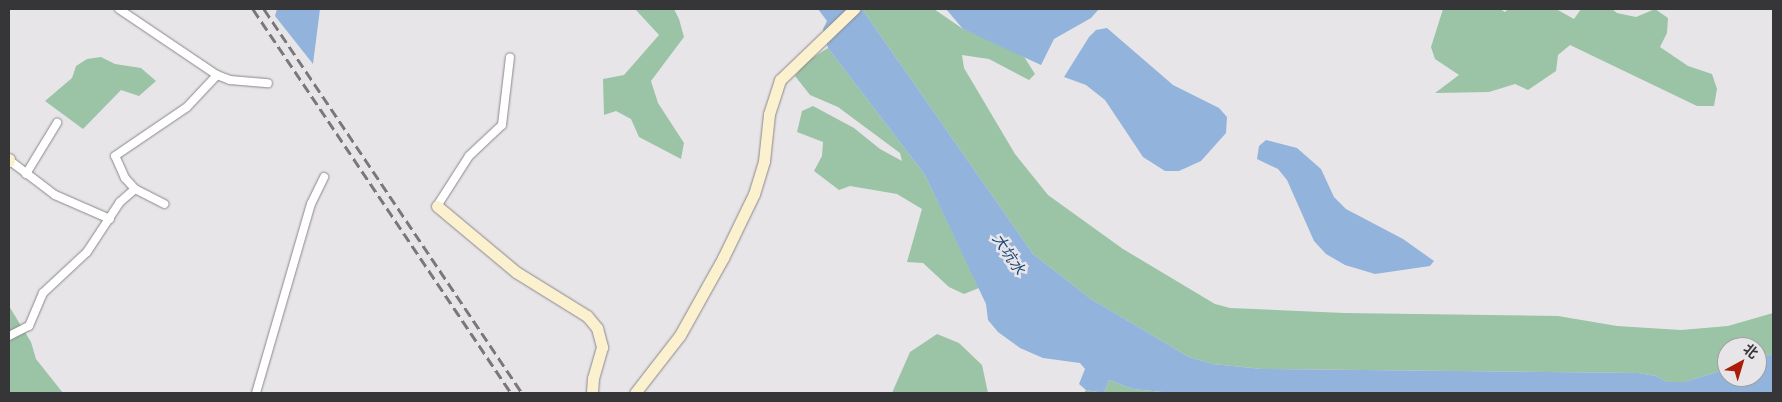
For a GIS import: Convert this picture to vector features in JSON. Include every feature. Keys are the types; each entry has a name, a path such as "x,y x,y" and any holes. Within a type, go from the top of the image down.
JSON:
{"street":[{"path":"119,9 217,75 230,80 268,83"},
{"path":"635,393 680,335 723,258 754,194 764,161 769,114 780,80 812,47 854,9"},
{"path":"510,57 502,125 469,156 437,206 516,272 587,316 598,328 602,347 593,378 592,393"},
{"path":"164,204 135,189 125,178 115,156 187,107 217,75"},
{"path":"26,174 57,123"},
{"path":"9,160 55,195 110,219"},
{"path":"256,393 311,204 324,177"},
{"path":"9,336 29,326 43,293 87,252 120,202 135,189"}],"green space":[{"path":"635,9 674,9 679,19 684,37 651,81 658,103 684,143 681,159 639,137 631,119 616,111 604,115 603,79 624,75 659,35"},
{"path":"862,9 934,9 963,29 1023,55 1035,74 1029,80 989,59 962,55 964,68 1015,154 1048,195 1123,249 1215,304 1230,308 1344,313 1558,316 1617,326 1681,330 1728,326 1773,313 1773,354 1767,356 1767,337 1717,337 1717,372 1684,382 1667,382 1656,376 1638,373 1262,369 1213,364 1189,357 1091,299 1033,254"},
{"path":"1443,9 1500,9 1505,12 1508,9 1556,9 1574,19 1581,9 1612,9 1617,13 1636,17 1655,9 1668,18 1667,33 1660,47 1688,66 1712,74 1717,89 1714,106 1697,106 1570,45 1558,55 1556,71 1528,90 1515,84 1489,92 1435,93 1459,75 1435,59 1431,47"},
{"path":"828,48 925,175 979,288 964,294 949,287 923,263 907,262 922,209 897,194 850,186 839,190 814,171 822,156 823,142 797,132 802,111 813,106 854,128 880,149 902,161 900,153 838,107 810,95 795,76 806,62"},
{"path":"101,57 115,64 141,68 156,81 139,96 121,90 83,129 45,101 72,78 76,66 87,59"},
{"path":"9,306 31,342 36,359 63,393 9,393"},
{"path":"937,334 959,343 982,365 988,393 892,393 910,352"},
{"path":"1109,380 1133,389 1172,393 1104,393"},
{"path":"1086,390 1104,393 1084,393"}],"water":[{"path":"277,9 320,9 313,64 275,16"},
{"name":"大坑水","path":"818,9 862,9 1033,254 1091,299 1189,357 1213,364 1262,369 1638,373 1656,376 1667,382 1684,382 1717,372 1717,387 1767,387 1767,356 1773,354 1773,393 1172,393 1133,389 1109,380 1104,393 1086,390 1079,384 1085,369 1080,363 1043,358 1020,348 998,332 988,320 986,304 925,175 828,48 823,29 827,21"},
{"path":"946,9 1099,9 1091,18 1054,39 1041,65 963,29"},
{"path":"1107,28 1173,85 1219,108 1227,117 1226,133 1201,161 1179,171 1165,171 1143,157 1105,100 1086,85 1064,77 1089,37 1096,30"},
{"path":"1266,140 1297,148 1321,169 1334,197 1346,209 1403,239 1434,261 1430,266 1375,274 1345,265 1326,254 1314,241 1287,180 1278,169 1257,159 1259,146"}],"railway":[{"path":"253,9 511,393"},
{"path":"264,9 522,393"}]}
